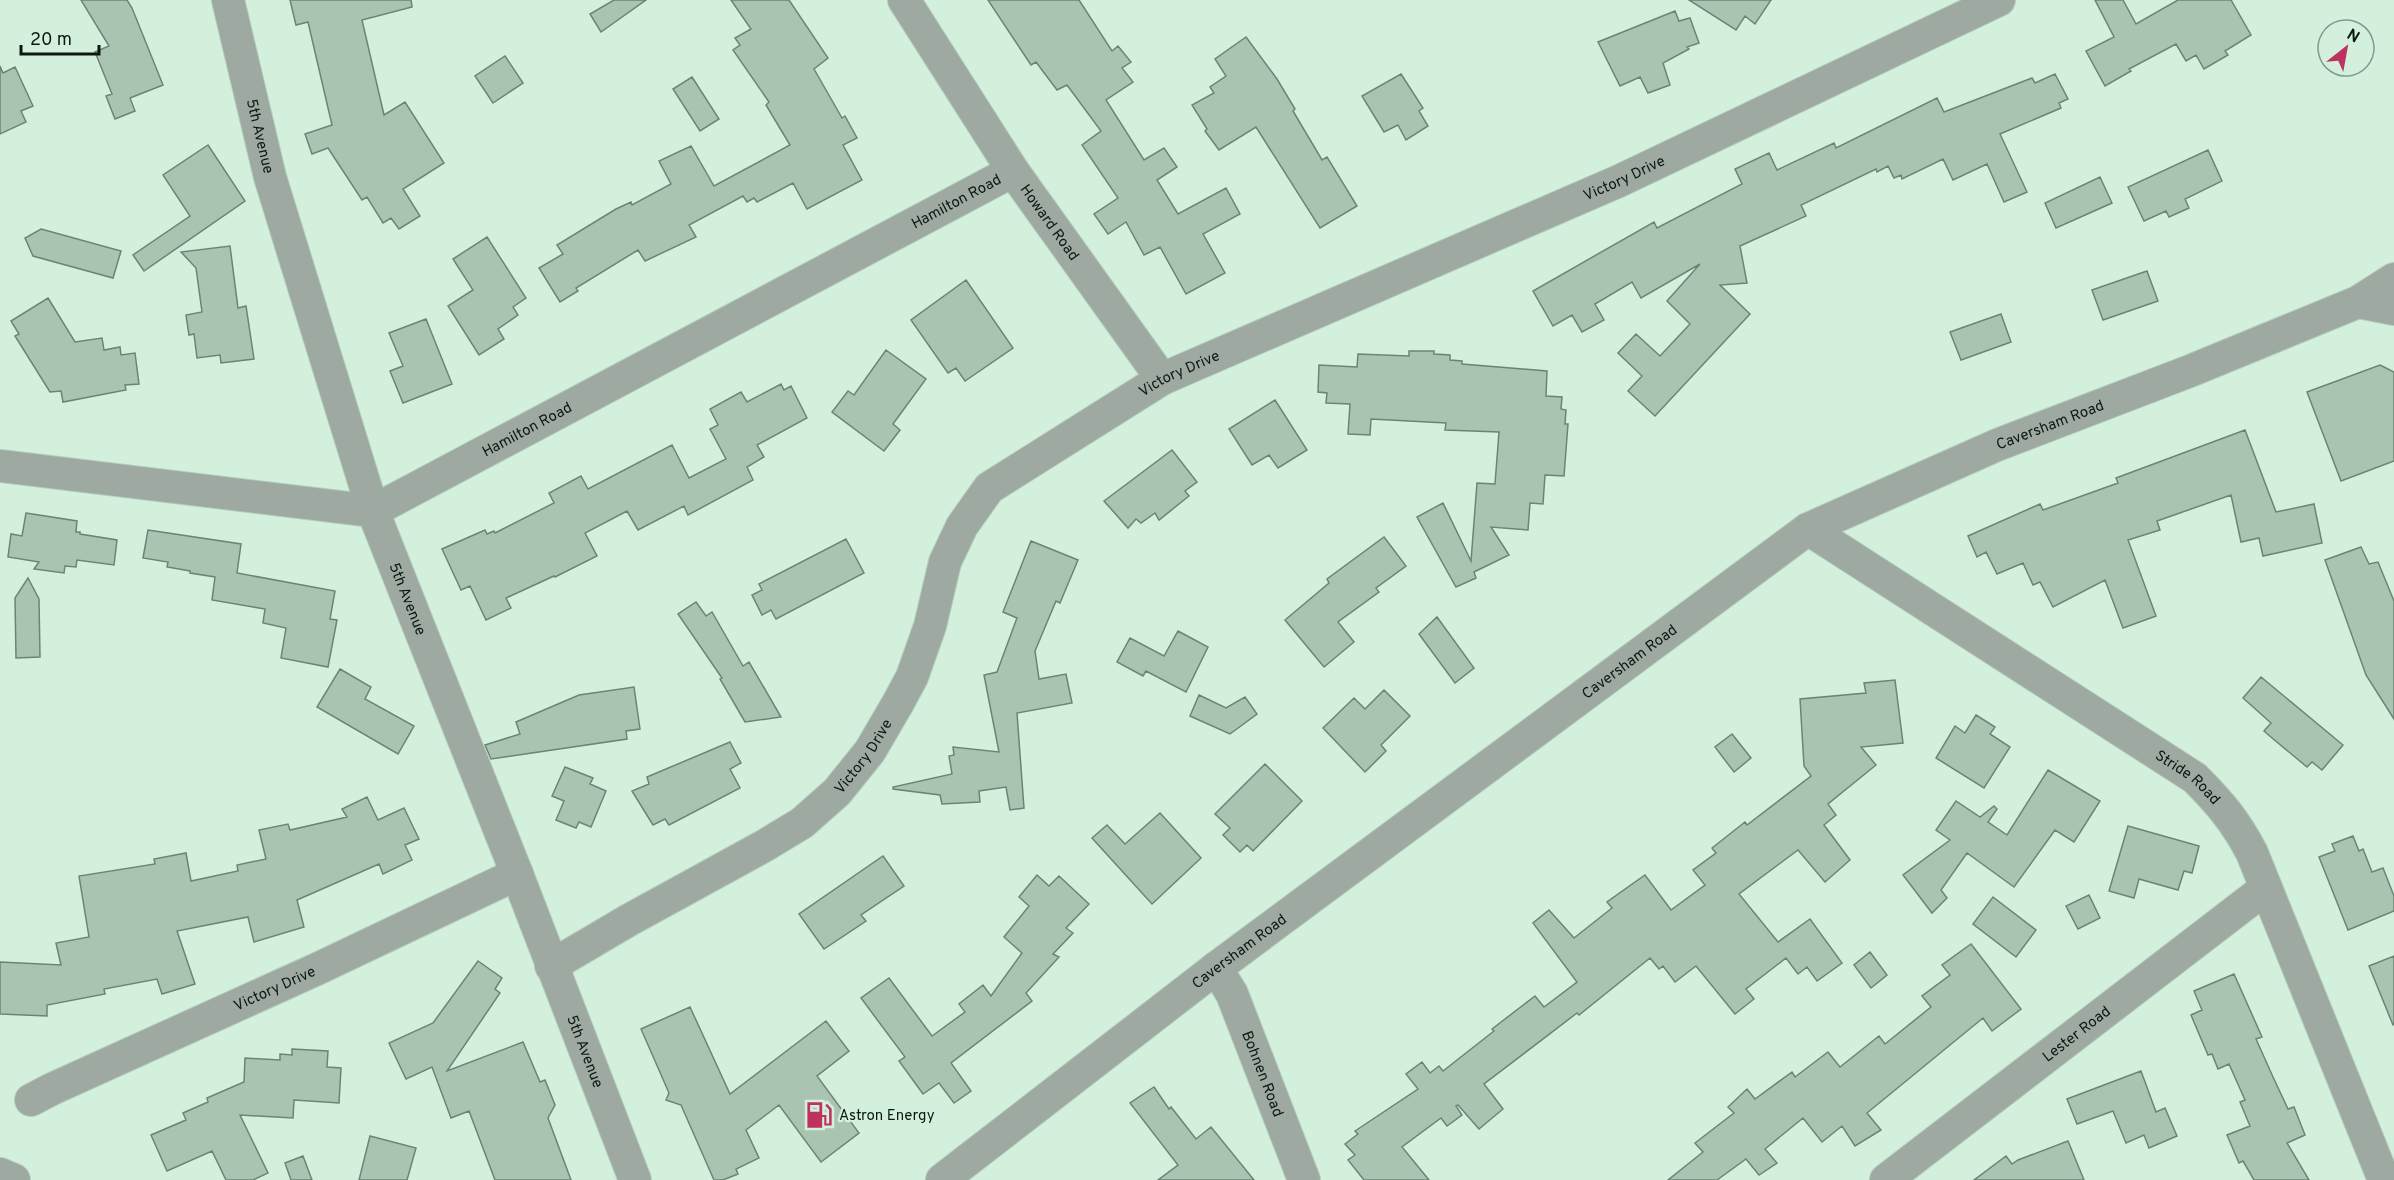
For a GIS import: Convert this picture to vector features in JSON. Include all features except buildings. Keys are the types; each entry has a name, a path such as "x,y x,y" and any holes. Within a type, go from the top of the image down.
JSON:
{"street":[{"name":"5th Avenue","path":"228,0 270,177 373,511 635,1180"},
{"name":"Howard Road","path":"904,0 1012,171 1162,379"},
{"name":"Victory Drive","path":"551,966 628,920 802,823 837,792 870,751 912,677 930,626 945,562 962,526 989,488 1162,379 1619,181 1960,7 1999,0"},
{"name":"Hamilton Road","path":"373,511 1012,171"},
{"name":"Caversham Road","path":"942,1180 1216,968 1808,529 1997,445 2190,371 2358,302 2394,279"},
{"path":"2358,302 2394,309"},
{"path":"0,466 373,511"},
{"name":"Stride Road","path":"1808,529 2195,778 2221,803 2238,825 2266,888 2384,1180"},
{"name":"Victory Drive","path":"31,1100 317,969 517,874"},
{"name":"Lester Road","path":"1886,1180 2266,888"},
{"name":"Bohnen Road","path":"1216,968 1232,994 1304,1180"},
{"path":"0,1174 14,1180"}],"place":[{"name":"Astron Energy","path":"819,1115"}]}
